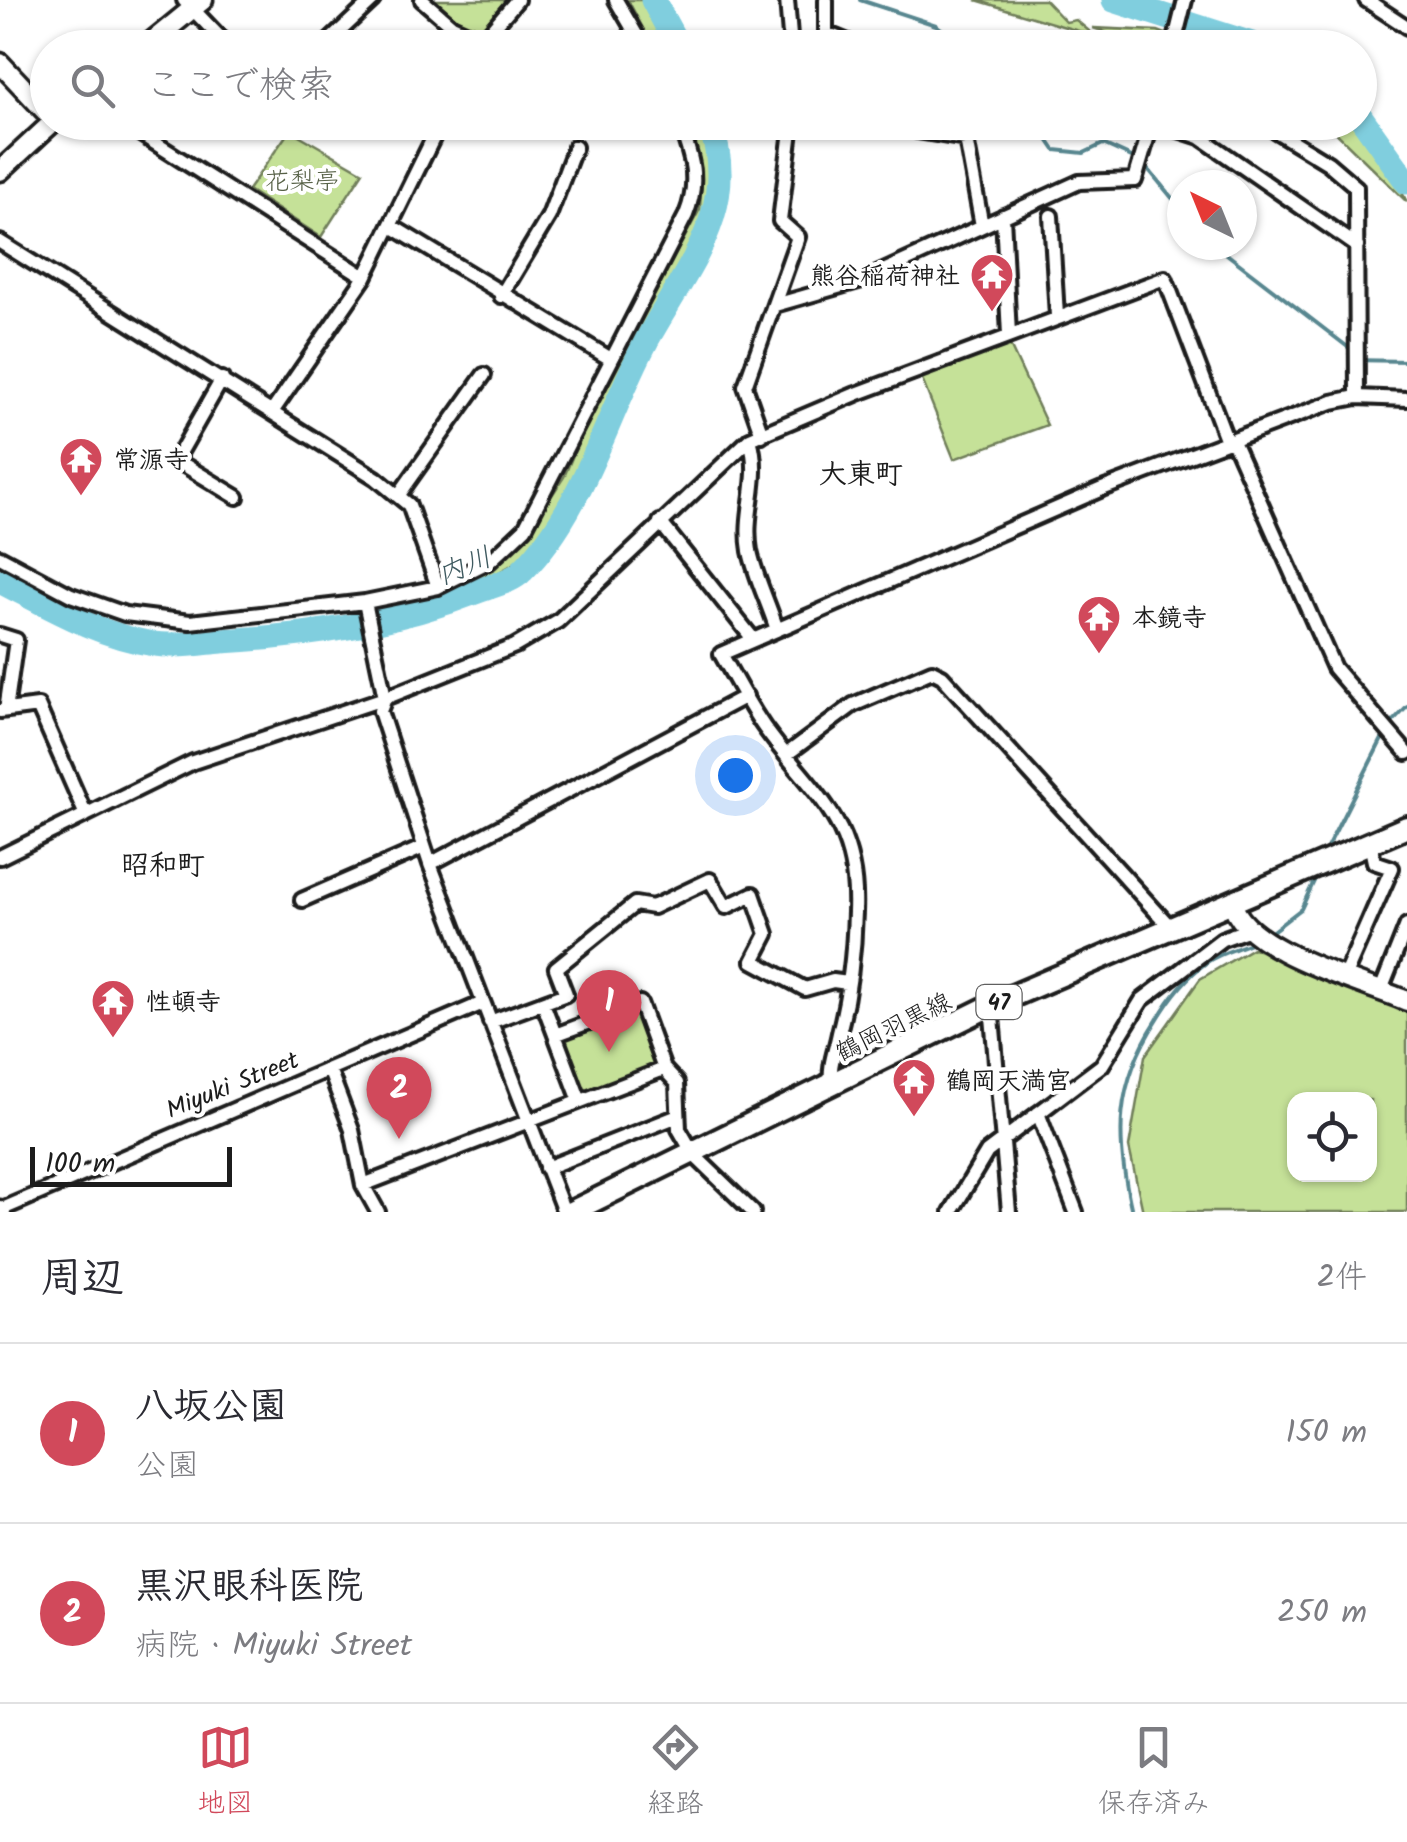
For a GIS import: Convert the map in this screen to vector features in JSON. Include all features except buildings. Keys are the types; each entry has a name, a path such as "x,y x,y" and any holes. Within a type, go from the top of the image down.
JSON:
{"main road":[{"name":"鶴岡羽黒線","path":"572,1212 991,1005 1407,827"}],"street":[{"path":"341,30 373,0"},
{"path":"422,0 458,30"},
{"path":"491,30 517,0"},
{"path":"616,0 634,30"},
{"path":"786,0 789,30"},
{"path":"826,0 826,30"},
{"path":"1177,30 1186,0"},
{"path":"1366,0 1407,27"},
{"path":"164,30 193,3 215,30"},
{"path":"0,63 30,95"},
{"path":"0,172 35,140"},
{"path":"150,140 365,276"},
{"path":"272,412 365,276 393,227 433,140"},
{"path":"0,557 70,594 158,621 190,622 365,602 438,587 490,561 524,528 696,190 694,160 686,140"},
{"path":"776,627 750,549 750,512 758,466 746,386 798,237 780,221 790,140"},
{"path":"966,140 982,226"},
{"path":"775,305 866,279 1079,182 1135,180 1147,140"},
{"path":"1206,140 1356,246"},
{"path":"1290,140 1328,163 1356,187 1357,397"},
{"path":"501,296 550,216 575,147"},
{"path":"1002,216 1009,335"},
{"path":"1051,216 1058,316"},
{"path":"393,227 609,358"},
{"path":"0,242 222,379 398,496 409,505 438,587"},
{"path":"0,856 193,762 385,698 498,654 558,621 660,522 756,437 1009,335 1165,278 1230,441 1334,668 1407,753"},
{"path":"398,496 484,375"},
{"path":"222,379 176,460 237,496"},
{"path":"832,1084 829,1064 848,983 856,908 851,854 826,800 787,754 721,654 776,627 1332,402 1357,397 1407,399"},
{"path":"660,522 752,639"},
{"path":"365,602 385,698 380,711 424,847 564,1212"},
{"path":"0,635 16,640 3,710 38,706 86,815"},
{"path":"787,754 853,706 932,671 942,676 1172,929"},
{"path":"430,864 746,696"},
{"path":"1345,975 1392,868 1374,862 1370,842"},
{"path":"302,900 424,847"},
{"path":"490,1022 566,994 556,968 635,904 653,907 710,880 726,907 754,894 767,934 753,961 805,989 833,980 848,983"},
{"path":"1232,901 1235,916 1259,940 1407,1001"},
{"path":"1380,990 1407,925"},
{"path":"951,1212 988,1152 1102,1065 1142,1000 1222,939 1247,930"},
{"path":"543,1002 580,1102"},
{"path":"555,1034 640,1003 664,1069 677,1083 679,1129 694,1155 753,1212"},
{"name":"Miyuki Street","path":"0,1211 483,1004"},
{"path":"991,1005 1009,1212"},
{"path":"329,1069 352,1130 364,1185 378,1212"},
{"path":"364,1185 664,1069"},
{"path":"1038,1113 1076,1212"},
{"path":"546,1168 678,1116"}],"green space":[{"path":"428,0 509,0 484,30 465,30"},
{"path":"628,0 643,0 658,30 644,30"},
{"path":"976,0 1045,0 1066,22 1076,20 1088,30 1075,30"},
{"name":"花梨亭","path":"283,140 307,140 363,172 321,237 248,190"},
{"path":"691,140 705,140 709,153 710,183 701,224 684,262 630,353 575,482 550,529 537,545 502,571 440,594 376,609 374,604 456,584 528,532 564,477 592,409 700,209 702,170"},
{"path":"1343,140 1371,140 1407,202"},
{"path":"1008,341 1047,425 954,459 921,377"},
{"path":"1253,948 1407,1010 1407,1212 1143,1212 1129,1147 1145,1056 1200,979"},
{"path":"638,1007 658,1067 582,1097 559,1038"}],"waterway":[{"name":"内川","path":"653,0 669,30"},
{"path":"860,0 943,30"},
{"path":"1114,0 1208,30"},
{"name":"内川","path":"0,581 94,627 133,640 170,645 289,636 354,626 418,611 514,577 544,547 562,519 593,460 633,367 706,234 719,181 714,140"},
{"path":"1048,140 1055,150 1084,153 1103,144 1136,159"},
{"path":"1377,140 1407,182"},
{"path":"1144,164 1167,192"},
{"path":"1235,260 1349,348 1350,360 1407,361"},
{"path":"1390,725 1407,707"},
{"path":"1324,854 1385,733"},
{"path":"1270,933 1301,909 1316,877"},
{"path":"1132,1212 1123,1160 1122,1113 1143,1044 1167,1004 1192,974 1213,959 1257,940"}],"place":[{"name":"熊谷稲荷神社","path":"992,313"},
{"name":"常源寺","path":"81,497"},
{"name":"本鏡寺","path":"1099,655"},
{"name":"性頓寺","path":"113,1039"},
{"name":"八坂公園","path":"609,1052"},
{"name":"鶴岡天満宮","path":"914,1118"},
{"name":"黒沢眼科医院","path":"399,1139"}],"district":[{"name":"大東町","path":"861,473"},
{"name":"昭和町","path":"163,864"}]}
